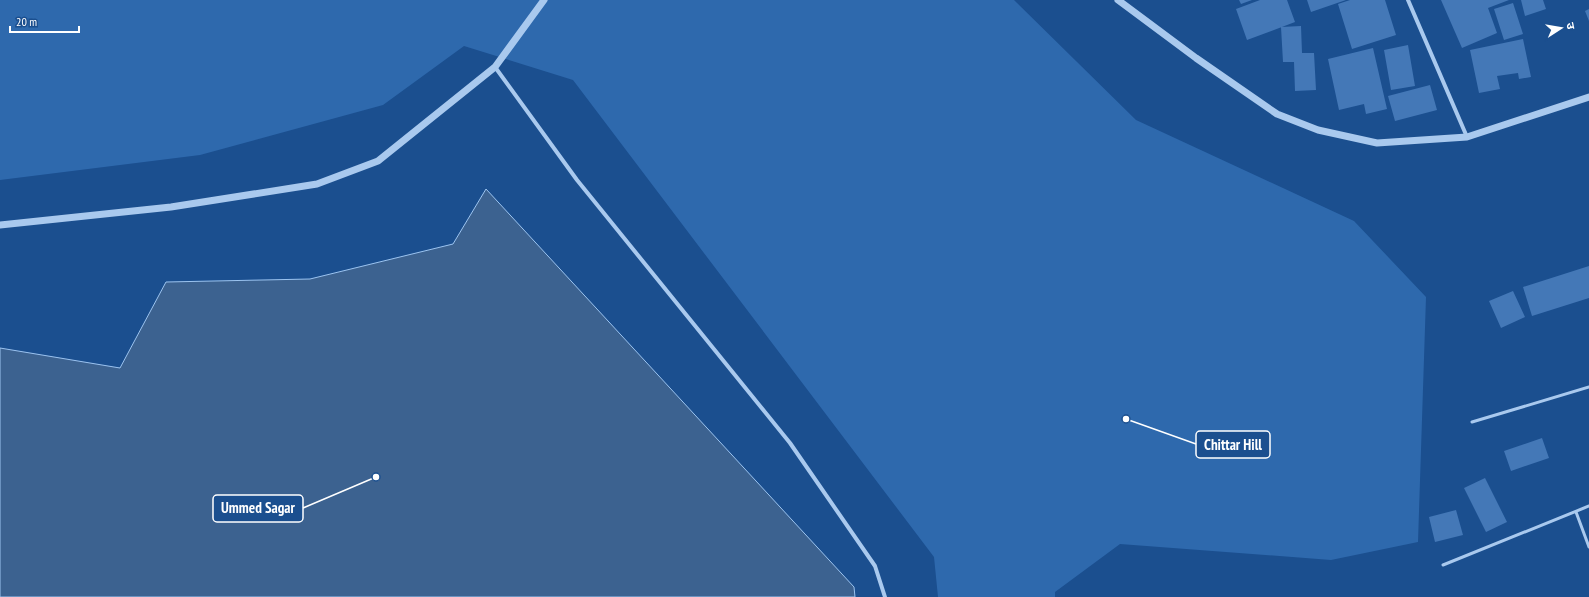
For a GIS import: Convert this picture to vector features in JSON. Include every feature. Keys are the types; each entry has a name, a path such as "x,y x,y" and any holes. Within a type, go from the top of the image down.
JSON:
{"street":[{"path":"0,225 171,207 317,184 378,161 495,67 544,0"},
{"path":"1118,0 1196,58 1277,114 1318,130 1377,143 1467,137 1589,97"},
{"path":"1408,0 1467,137"},
{"path":"495,67 577,180 790,443 875,566 885,597"}],"lane":[{"path":"1472,422 1589,387"},
{"path":"1443,565 1589,506"},
{"path":"1576,512 1589,547"}],"shaded area":[{"path":"0,0 1014,0 1136,120 1354,221 1426,297 1418,542 1331,560 1120,544 1055,592 1055,597 938,597 934,557 573,80 464,46 383,105 200,155 0,180"},
{"path":"486,189 854,587 855,597 0,597 0,348 120,368 166,282 310,279 453,244"}],"building":[{"path":"1239,0 1252,0 1241,4"},
{"path":"1260,0 1287,0 1295,22 1247,40 1236,9"},
{"path":"1307,0 1346,0 1311,12"},
{"path":"1350,0 1385,0 1396,35 1352,49 1338,4"},
{"path":"1441,0 1509,0 1488,8 1497,33 1462,48"},
{"path":"1521,0 1543,0 1546,9 1525,16"},
{"path":"1513,3 1523,34 1504,40 1494,9"},
{"path":"1589,9 1589,21 1585,11"},
{"path":"1301,26 1302,53 1314,53 1316,90 1295,91 1294,62 1283,62 1281,27"},
{"path":"1523,39 1531,77 1519,79 1518,73 1497,76 1500,89 1479,93 1470,50"},
{"path":"1408,45 1415,86 1391,90 1384,50"},
{"path":"1373,48 1387,109 1366,114 1364,104 1339,110 1328,59"},
{"path":"1430,85 1437,110 1395,121 1388,96"},
{"path":"1589,266 1589,298 1532,316 1523,287"},
{"path":"1513,291 1525,317 1501,328 1489,301"},
{"path":"1542,438 1549,458 1511,471 1504,451"},
{"path":"1485,478 1507,522 1486,532 1464,488"},
{"path":"1456,510 1463,535 1435,542 1429,517"}],"place":[{"name":"Chittar Hill","path":"1126,419"},
{"name":"Ummed Sagar","path":"376,477"}]}
